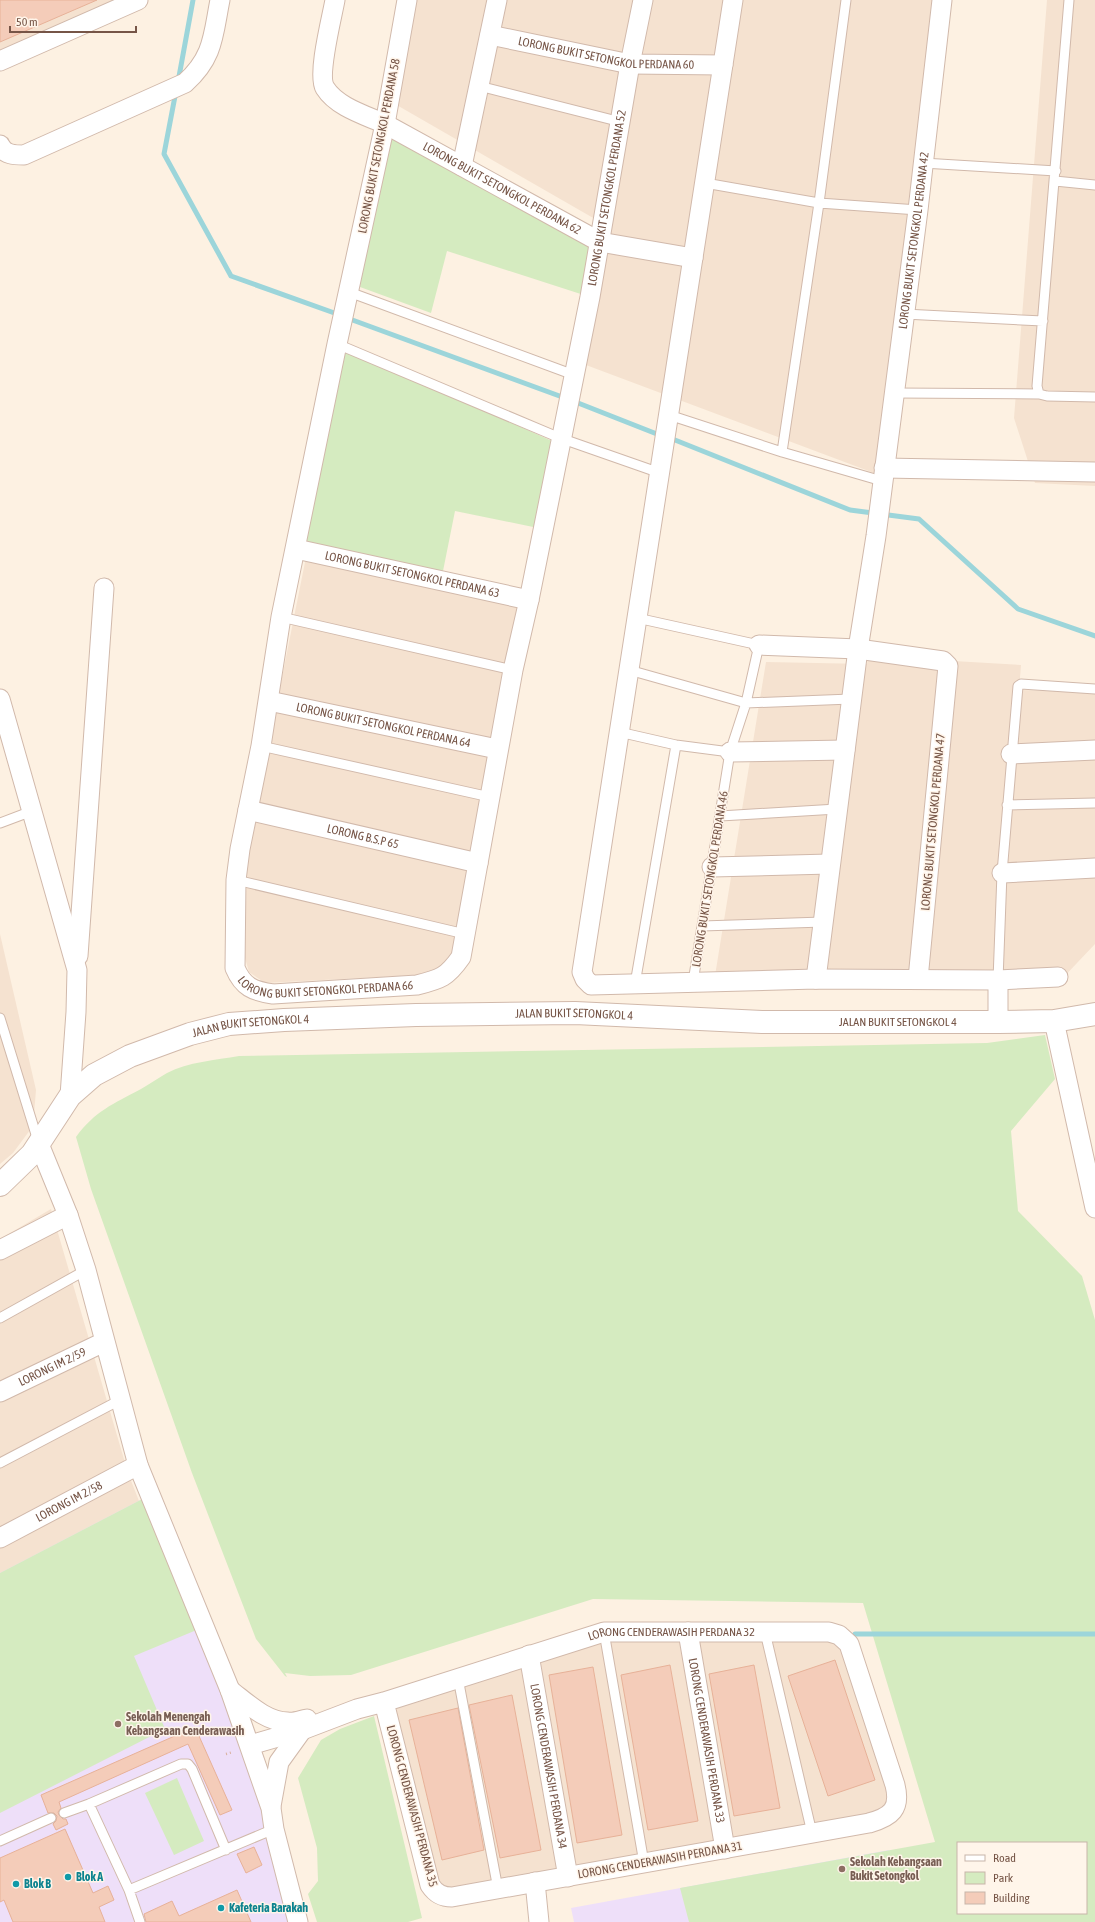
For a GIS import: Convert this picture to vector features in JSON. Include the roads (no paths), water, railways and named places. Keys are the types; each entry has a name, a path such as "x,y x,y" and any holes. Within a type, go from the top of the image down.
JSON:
{"street":[{"path":"0,61 138,0"},
{"path":"1,147 9,154 24,155 185,83 197,72 209,52 220,0"},
{"name":"LORONG BUKIT SETONGKOL PERDANA 62","path":"335,0 322,68 324,87 335,99 358,112 385,124 600,242 694,258"},
{"name":"LORONG BUKIT SETONGKOL PERDANA 58","path":"296,549 338,338 348,299 385,124 407,0"},
{"path":"462,166 498,0"},
{"name":"LORONG BUKIT SETONGKOL PERDANA 52","path":"461,957 512,670 529,600 560,438 574,375 600,242 630,64 643,0"},
{"path":"693,982 590,985 582,972 734,0"},
{"name":"LORONG BUKIT SETONGKOL PERDANA 42","path":"816,979 851,700 876,536 918,210 942,0"},
{"name":"LORONG BUKIT SETONGKOL PERDANA 60","path":"490,35 630,64 723,65"},
{"path":"883,477 1095,472"},
{"name":"LORONG BUKIT SETONGKOL PERDANA 63","path":"296,549 529,600"},
{"name":"LORONG BUKIT SETONGKOL PERDANA 66","path":"296,549 281,617 269,701 240,849 236,880 236,968 241,981 260,992 273,994 417,985 436,980 450,973 461,957"},
{"path":"70,1096 76,1012 77,970 104,588"},
{"path":"759,645 858,649"},
{"name":"LORONG BUKIT SETONGKOL PERDANA 47","path":"858,649 943,662 948,666 918,979"},
{"path":"0,699 77,970"},
{"name":"LORONG BUKIT SETONGKOL PERDANA 64","path":"269,701 497,749"},
{"path":"730,752 845,750"},
{"path":"1011,754 1095,750"},
{"name":"LORONG B.S.P 65","path":"248,810 478,863"},
{"path":"712,867 830,864"},
{"path":"1002,873 1095,868"},
{"name":"LORONG BUKIT SETONGKOL PERDANA 46","path":"693,982 816,979 998,980 1058,977"},
{"path":"998,980 998,1022"},
{"name":"JALAN BUKIT SETONGKOL 4","path":"0,1185 32,1154 70,1096 94,1075 130,1056 184,1036 229,1024 284,1020 416,1015 576,1013 762,1022 1054,1021 1095,1014"},
{"path":"1054,1021 1095,1208"},
{"path":"39,1144 68,1214 86,1270 138,1465 230,1690 271,1808 274,1829 298,1922"},
{"path":"0,1250 68,1214"},
{"name":"LORONG IM 2/59","path":"0,1392 104,1342"},
{"name":"LORONG IM 2/58","path":"0,1538 138,1465"},
{"name":"LORONG CENDERAWASIH PERDANA 32","path":"250,1745 302,1730 357,1709 384,1702 604,1632 829,1632 839,1635 848,1644 898,1794 898,1801 894,1810 887,1816 869,1823"},
{"name":"LORONG CENDERAWASIH PERDANA 33","path":"688,1632 725,1849"},
{"name":"LORONG CENDERAWASIH PERDANA 34","path":"529,1655 568,1877"},
{"path":"230,1690 263,1715 289,1723 357,1709"},
{"name":"LORONG CENDERAWASIH PERDANA 35","path":"384,1702 430,1885 438,1894 452,1897"},
{"path":"271,1808 279,1762 302,1730"},
{"name":"LORONG CENDERAWASIH PERDANA 31","path":"452,1897 869,1823"},
{"path":"535,1882 539,1922"}],"lane":[{"path":"782,452 819,203 846,0"},
{"path":"1039,394 1037,386 1069,0"},
{"path":"479,86 621,122"},
{"path":"924,163 1056,171"},
{"path":"1055,181 1095,185"},
{"path":"705,183 819,203 918,210"},
{"path":"348,299 574,375"},
{"path":"904,314 1043,321"},
{"path":"338,338 560,438 661,468"},
{"path":"894,393 1039,394 1047,396 1095,397"},
{"path":"669,417 782,452 883,477"},
{"path":"281,617 512,670"},
{"path":"637,618 759,645"},
{"name":"LORONG BUKIT SETONGKOL PERDANA 46","path":"693,982 730,752 746,703 759,645"},
{"path":"629,670 746,703 851,700"},
{"path":"998,980 1002,873 1018,686 1021,684 1095,689"},
{"path":"619,732 676,745 730,752"},
{"path":"635,984 676,745"},
{"path":"261,746 490,797"},
{"path":"1007,805 1095,803"},
{"path":"720,816 837,809"},
{"path":"0,823 32,811"},
{"path":"236,880 465,934"},
{"path":"702,926 823,922"},
{"path":"0,1018 39,1144"},
{"path":"0,1318 86,1270"},
{"path":"0,1463 120,1400"},
{"path":"604,1632 644,1863"},
{"path":"765,1632 812,1833"},
{"path":"458,1678 498,1889"},
{"path":"64,1813 89,1804 181,1764 188,1764 192,1769 226,1850"},
{"path":"89,1804 129,1890 140,1922"},
{"path":"0,1841 51,1818"},
{"path":"129,1890 274,1829"}],"waterway":[{"path":"178,82 193,0"},
{"path":"176,91 164,154 231,276 340,315"},
{"path":"347,318 565,398"},
{"path":"573,401 662,436"},
{"path":"670,438 850,510 919,519 1018,609 1095,636"},
{"path":"855,1634 1095,1634"}],"place":[{"name":"Sekolah Menengah Kebangsaan Cenderawasih","path":"118,1724"},
{"name":"Sekolah Kebangsaan Bukit Setongkol","path":"842,1869"},
{"name":"Blok A","path":"68,1877"},
{"name":"Blok B","path":"16,1884"},
{"name":"Kafeteria Barakah","path":"221,1908"}]}
